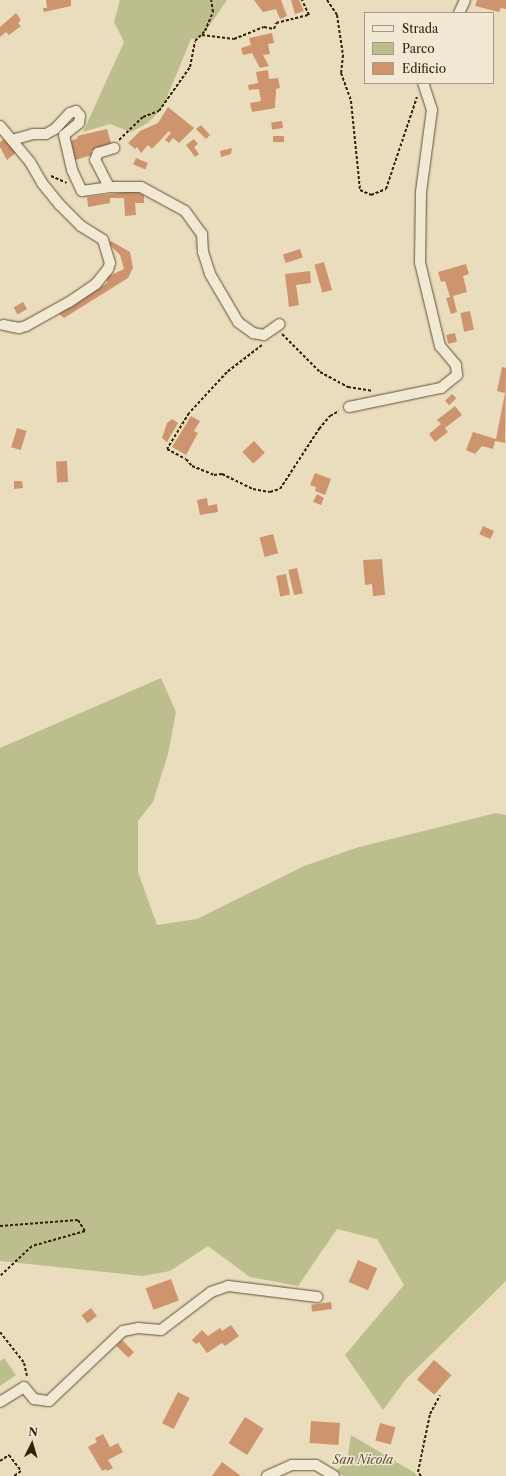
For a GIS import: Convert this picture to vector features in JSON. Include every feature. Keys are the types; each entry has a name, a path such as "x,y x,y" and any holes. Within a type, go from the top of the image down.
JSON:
{"street":[{"path":"349,406 441,388 457,375 456,365 440,346 420,263 421,192 432,110 423,84"},
{"path":"12,140 33,134 46,134 55,129 70,113 76,111 80,116 79,123 64,135 72,170 82,191 109,187 141,187 185,211 202,234 203,252 210,274 238,322 253,333 264,335 272,332 280,324"},
{"path":"0,126 33,168 42,184 60,205 81,226 103,240 109,256 110,266 93,286 32,323 19,328 3,325"},
{"path":"109,187 95,160 98,152 114,148"},
{"path":"0,1402 24,1387 34,1399 49,1401 123,1331 138,1328 161,1330 211,1292 228,1286 317,1297"},
{"path":"267,1476 292,1465 316,1465 334,1476"}],"path":[{"path":"114,148 124,133 135,126 143,118 159,111 190,66 195,41 202,35 212,12 211,0"},
{"path":"202,35 220,39 234,39 264,28 274,29 276,23 309,14 302,0"},
{"path":"328,0 337,15 339,26 343,55 341,73 351,101 360,190 371,195 386,189 423,84"},
{"path":"33,168 82,191"},
{"path":"349,406 330,416 319,429 280,489 270,492 253,489 222,474 214,474 192,466 186,459 167,449 189,414 232,367 267,342 272,332 282,334 320,372 334,381 348,387 377,392"},
{"path":"0,1226 78,1220 85,1231 32,1246 0,1276"},
{"path":"0,1332 24,1363 27,1376 24,1387"},
{"path":"421,1476 418,1472 430,1414 440,1395"},
{"path":"0,1461 9,1455 21,1471 14,1476"}],"green space":[{"path":"120,0 227,0 201,38 191,39 163,107 148,123 131,132 110,124 83,132 124,42 114,22"},
{"path":"161,678 176,712 168,754 153,802 138,821 138,872 157,925 197,919 304,866 359,847 496,813 506,815 506,1281 406,1379 383,1410 345,1355 404,1285 377,1239 337,1229 298,1286 250,1277 208,1246 170,1271 143,1276 0,1261 0,748"},
{"path":"4,1358 16,1375 0,1386 0,1361"},
{"name":"San Nicola","path":"351,1435 415,1473 417,1476 344,1476 336,1471 347,1461"}],"building":[{"path":"46,0 71,0 71,6 44,12 43,8 47,8"},
{"path":"254,0 281,0 287,16 280,19 276,9 263,12"},
{"path":"291,0 299,0 304,11 295,14"},
{"path":"477,0 506,0 506,9 501,8 499,12 475,6"},
{"path":"16,13 21,20 18,23 21,26 9,35 6,32 0,37 0,27"},
{"path":"272,33 274,43 268,44 270,54 263,55 269,66 260,68 252,53 243,55 241,48 251,45 249,38"},
{"path":"268,70 269,79 278,78 280,88 276,89 275,108 252,112 250,103 261,101 259,89 249,90 248,85 258,83 256,72"},
{"path":"168,107 194,128 179,143 173,138 169,143 165,140 171,133 169,131 152,149 148,145 141,153 137,147 135,149 128,143 140,131 158,123"},
{"path":"282,121 283,128 272,129 271,123"},
{"path":"201,125 210,135 206,139 196,129"},
{"path":"107,129 111,143 91,151 92,155 75,160 71,141 78,138 77,136"},
{"path":"273,136 284,136 284,142 273,142"},
{"path":"7,137 18,151 7,160 0,147 0,142"},
{"path":"194,139 198,144 194,147 199,154 195,157 186,145"},
{"path":"232,148 231,154 221,157 220,151"},
{"path":"136,158 148,163 145,170 133,164"},
{"path":"135,191 144,195 144,203 135,203 136,215 125,216 124,198 110,198 110,203 88,207 87,197"},
{"path":"111,241 130,252 133,268 128,278 64,318 59,314 107,283 107,277 124,269 120,255 109,244"},
{"path":"300,249 303,258 286,263 283,255"},
{"path":"324,262 332,290 322,293 314,265"},
{"path":"466,264 469,274 463,276 467,292 453,296 457,312 451,314 446,298 450,297 445,281 441,282 438,272"},
{"path":"310,271 311,283 296,285 299,305 289,307 285,274"},
{"path":"23,302 27,309 17,314 13,308"},
{"path":"470,311 474,330 464,332 460,313"},
{"path":"455,333 457,342 448,344 446,335"},
{"path":"502,367 506,368 505,443 495,441 493,449 482,446 475,454 466,450 473,432 496,439 505,393 497,391"},
{"path":"452,394 456,398 449,405 445,401"},
{"path":"455,406 462,415 445,428 448,432 435,442 429,434 441,424 437,420"},
{"path":"191,416 200,421 194,431 198,433 186,455 172,447"},
{"path":"172,419 178,423 167,442 162,438 167,423"},
{"path":"17,428 27,431 21,450 11,447"},
{"path":"254,441 265,453 253,464 242,452"},
{"path":"67,461 68,482 57,483 56,462"},
{"path":"315,473 331,479 325,495 315,491 316,487 310,485"},
{"path":"14,481 22,481 23,488 14,489"},
{"path":"317,494 324,498 321,505 313,502"},
{"path":"207,498 208,506 217,504 218,512 200,515 197,500"},
{"path":"483,526 494,531 490,539 479,534"},
{"path":"273,534 278,553 265,557 259,538"},
{"path":"382,559 385,595 373,596 372,584 365,585 363,560"},
{"path":"297,568 303,593 294,595 288,570"},
{"path":"286,574 290,595 280,597 276,576"},
{"path":"358,1260 377,1268 368,1290 349,1282"},
{"path":"171,1279 179,1301 153,1310 146,1288"},
{"path":"331,1302 332,1309 312,1312 311,1305"},
{"path":"91,1308 97,1316 87,1323 81,1315"},
{"path":"231,1325 239,1336 225,1346 222,1343 207,1353 199,1342 196,1344 192,1340 202,1330 208,1336 220,1328 222,1331"},
{"path":"122,1340 134,1352 128,1358 116,1346"},
{"path":"434,1360 451,1375 434,1395 417,1380"},
{"path":"178,1392 190,1398 174,1429 162,1423"},
{"path":"245,1417 264,1429 247,1455 229,1443"},
{"path":"311,1421 340,1423 338,1445 309,1443"},
{"path":"380,1423 395,1427 391,1445 375,1440"},
{"path":"103,1434 110,1447 118,1443 123,1452 108,1460 113,1468 107,1471 106,1469 102,1471 88,1447 97,1442 95,1438"},
{"path":"222,1462 241,1476 212,1476"}]}
